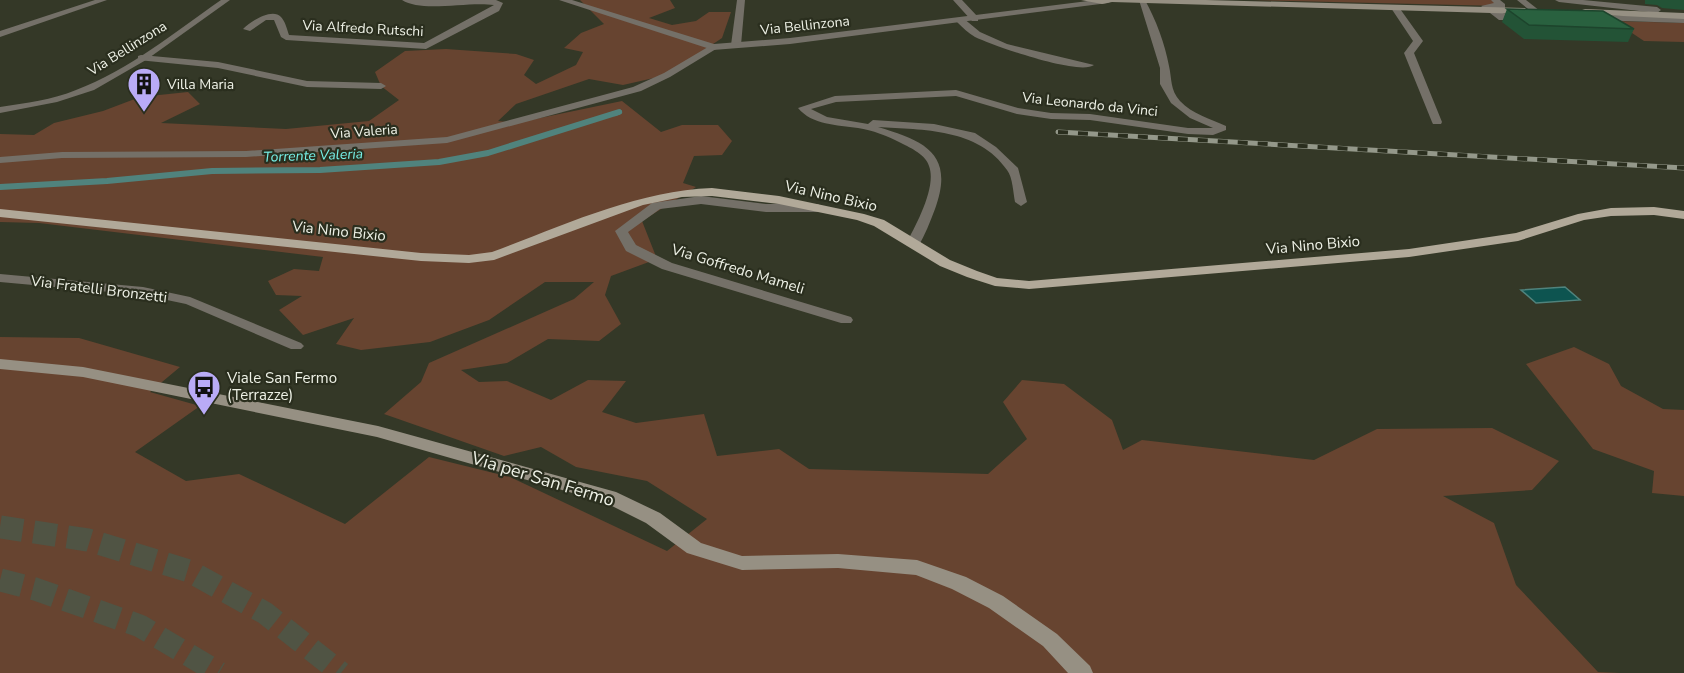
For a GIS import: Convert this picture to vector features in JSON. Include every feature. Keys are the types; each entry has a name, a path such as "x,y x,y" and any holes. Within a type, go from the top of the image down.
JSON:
{"main road":[{"path":"1086,0 1111,1"},
{"name":"Via Bellinzona","path":"1190,0 1212,2"},
{"name":"Via Bellinzona","path":"1111,1 1490,10"},
{"name":"Via Nino Bixio","path":"0,213 421,257 468,259 494,256 518,249 640,202 682,193 741,195 818,208 879,223 945,263 995,282 1029,285 1409,253 1518,237 1582,217 1611,212 1654,211 1684,215"},
{"name":"Via per San Fermo","path":"0,364 83,372 378,432 610,497 653,518 694,548 742,563 838,561 917,568 959,583 996,602 1050,640 1082,673"}],"street":[{"path":"0,29 95,0"},
{"path":"0,34 103,0"},
{"name":"Via Bellinzona","path":"0,110 39,103 89,88 141,58 226,0"},
{"name":"Via Alfredo Rutschi","path":"247,29 264,18 277,17 286,37 426,46 496,9 499,3 479,0 417,3 406,0"},
{"name":"Via Bellinzona","path":"564,0 713,47 960,21 1111,1"},
{"path":"736,45 741,0"},
{"path":"957,0 975,19"},
{"name":"Via Bellinzona","path":"1056,9 1079,0"},
{"path":"1495,0 1502,6 1485,6 1499,16 1542,13 1521,0"},
{"path":"1559,0 1684,16"},
{"name":"Via Leonardo da Vinci","path":"808,113 803,108 835,99 956,93 1017,111 1051,116 1090,117 1212,132 1222,128 1194,116 1176,103 1165,84 1165,68 1153,27 1142,1"},
{"path":"1395,8 1418,41 1409,53 1437,122"},
{"path":"1572,14 1684,16"},
{"path":"960,21 976,34 1000,44 1070,63 1089,65"},
{"name":"Via Valeria","path":"0,160 62,154 246,154 447,140 637,89 667,75 713,47"},
{"path":"141,58 218,65 307,84 381,86"},
{"path":"808,113 880,124 934,127 971,135 992,149 1014,170 1021,202"},
{"path":"808,113 827,120 864,126 890,135 926,153 935,165 935,180 926,219 913,244"},
{"name":"Via Goffredo Mameli","path":"818,208 766,208 701,200 656,206 621,231 631,248 668,266 846,320"},
{"name":"Via Fratelli Bronzetti","path":"0,278 143,291 190,301 296,346"}],"shaded area":[{"path":"580,0 670,0 675,8 649,18 672,25 696,21 709,12 731,12 722,38 667,75 623,85 589,79 516,104 498,121 516,123 622,101 661,132 682,125 718,125 732,141 722,155 694,156 683,183 696,187 642,221 657,259 611,276 605,295 621,324 599,341 548,339 507,363 461,370 479,382 507,381 551,400 588,380 626,381 602,412 636,423 704,414 717,456 779,449 809,469 988,474 1027,439 1003,402 1022,380 1064,384 1112,420 1123,450 1142,440 1314,460 1377,429 1492,428 1559,461 1532,490 1443,496 1494,523 1516,585 1598,672 1620,673 0,673 0,337 79,338 180,367 150,392 200,406 135,452 186,481 239,474 345,524 429,457 510,477 667,551 707,519 647,481 576,467 541,447 504,456 384,414 421,382 429,363 574,299 594,282 545,282 489,320 430,342 361,350 336,344 354,318 303,335 279,310 302,296 276,295 268,281 294,269 319,271 323,257 39,223 0,222 0,134 34,135 54,123 103,111 140,97 188,92 200,104 161,123 286,129 369,121 399,100 381,86 375,72 405,51 446,49 516,54 534,60 524,75 536,84 576,65 583,52 564,48 581,33 604,24"},
{"path":"1252,0 1495,0 1502,6"},
{"path":"1614,21 1684,23 1684,42 1644,41"},
{"path":"1574,347 1609,364 1621,386 1663,409 1684,410 1684,496 1652,493 1654,471 1593,449 1526,364"}],"water":[{"path":"1565,287 1580,300 1536,303 1521,290"}],"building":[{"path":"1507,9 1603,11 1634,29 1529,25"}],"waterway":[{"name":"Torrente Valeria","path":"0,187 107,181 212,171 320,170 439,162 488,153 619,112"},
{"name":"Torrente Valeria","path":"615,114 620,112"}],"tunnel":[{"path":"0,527 88,540 189,571 265,613 341,673"},
{"path":"0,580 35,589 140,626 219,673"}],"railway":[{"path":"1058,132 1684,168"}],"place":[{"name":"Villa Maria","path":"144,113"},
{"name":"Viale San Fermo (Terrazze)","path":"204,416"}]}
